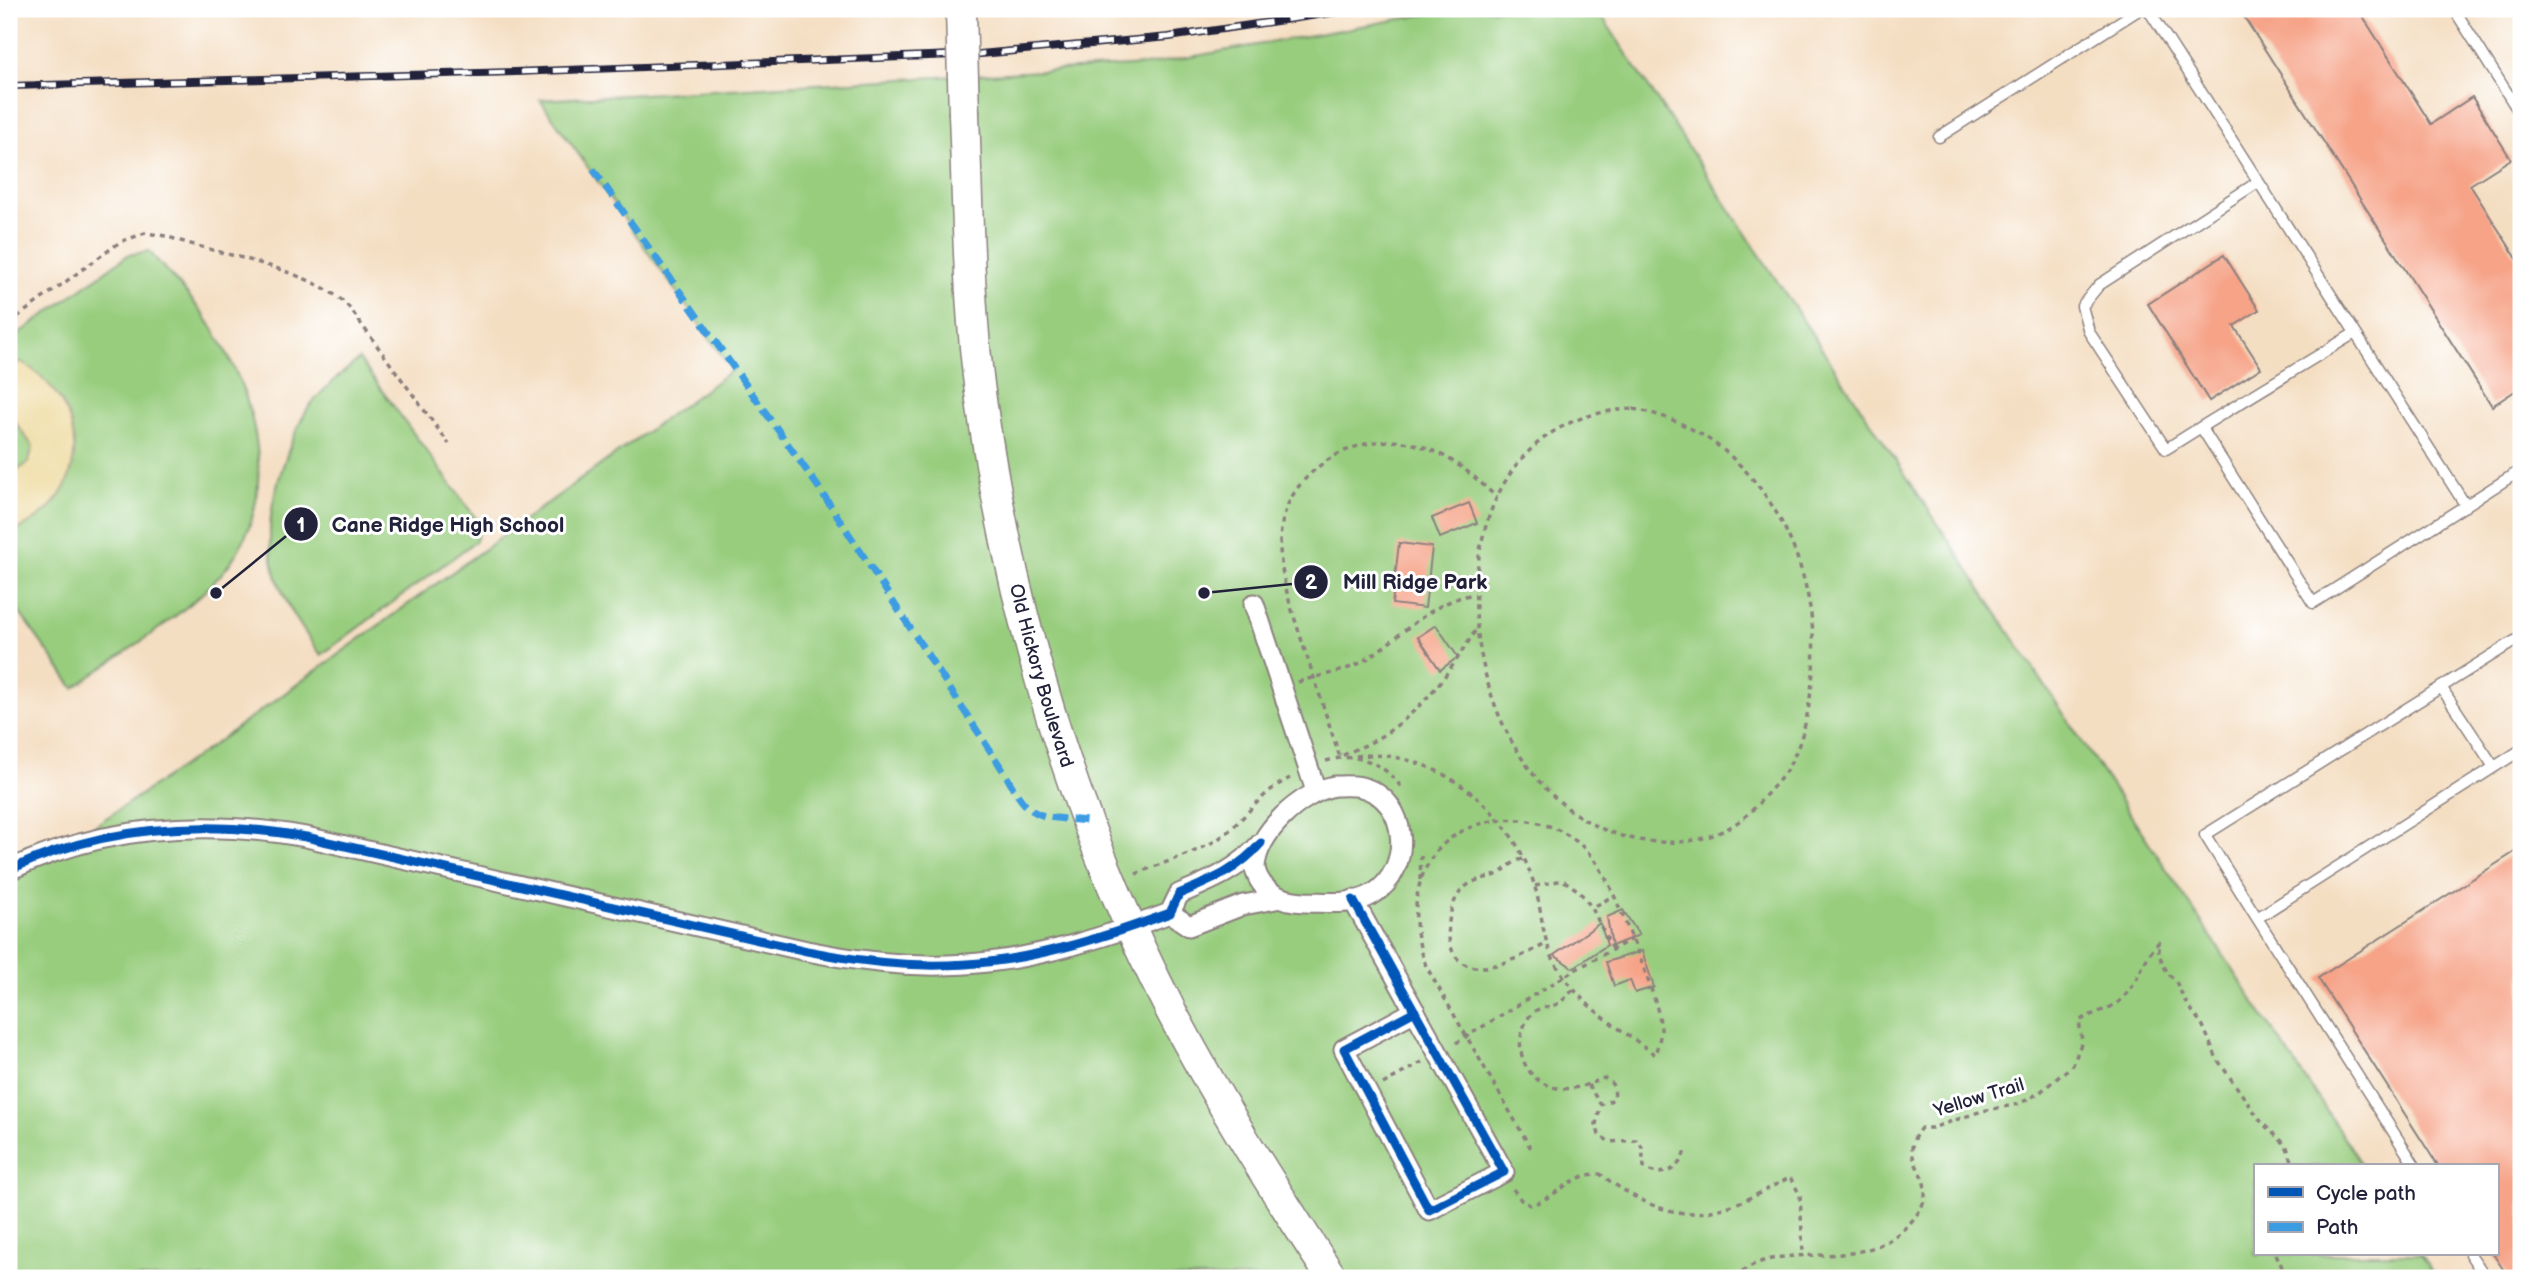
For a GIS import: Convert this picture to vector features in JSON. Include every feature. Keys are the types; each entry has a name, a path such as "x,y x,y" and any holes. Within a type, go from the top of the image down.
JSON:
{"main road":[{"name":"Old Hickory Boulevard","path":"961,9 974,332 984,420 1003,523 1031,641 1067,767 1131,927 1171,1010 1231,1119 1332,1278"}],"street":[{"path":"1254,604 1316,791"},
{"path":"9,870 102,837 187,826 241,827 306,836 807,951 872,963 941,967 1001,962 1069,947 1170,913 1179,894 1226,874 1245,861 1295,806 1316,791 1334,786 1361,788 1387,804 1398,821 1401,855 1396,871 1372,895 1338,903 1281,898 1243,905 1189,926 1170,913"},
{"path":"1261,843 1256,857 1256,875 1264,888 1281,898"},
{"path":"1353,900 1415,1011 1504,1172 1429,1210 1344,1049 1415,1011"}],"lane":[{"path":"1939,137 2140,9"},
{"path":"2148,9 2466,506"},
{"path":"2454,9 2521,115"},
{"path":"2516,9 2521,16"},
{"path":"2258,182 2099,285 2082,306 2089,332 2166,449 2355,333"},
{"path":"2202,426 2313,603 2521,470"},
{"path":"2414,1164 2205,835 2521,637"},
{"path":"2441,687 2494,767"},
{"path":"2257,918 2521,750"},
{"path":"2471,1256 2486,1278"}],"path":[{"path":"9,323 128,238 145,233 166,236 307,280 335,293 352,310 449,444"},
{"path":"1633,409 1671,418 1715,442 1762,491 1795,548 1812,619 1815,663 1803,733 1788,766 1739,823 1707,838 1675,843 1637,841 1607,831 1579,817 1556,799 1531,773 1499,713 1476,629 1475,594 1482,545 1497,498 1517,462 1541,438 1567,423 1601,412 1633,409"},
{"path":"1476,629 1441,681 1419,707 1377,739 1340,757 1286,590 1279,551 1286,507 1295,491 1310,474 1342,451 1380,440 1405,441 1446,456 1469,472 1497,498"},
{"path":"1282,689 1358,664 1441,605 1457,597 1475,594"},
{"path":"1356,756 1385,756 1430,769 1471,791 1500,819 1535,886 1546,944 1573,990 1602,1019 1655,1055 1661,1030 1632,939 1613,896 1594,859 1571,837 1538,821 1500,819 1480,824 1445,844 1430,861 1420,881 1416,923 1423,956 1533,1152"},
{"path":"1523,859 1511,863 1499,873 1479,878 1462,890 1448,917 1450,939 1458,958 1473,967 1513,959 1546,944"},
{"path":"1535,886 1563,880 1579,891 1592,908 1612,949"},
{"path":"1592,908 1613,896"},
{"path":"1381,1085 1467,1037 1564,976 1632,939"},
{"path":"1573,990 1558,1004 1542,1006 1529,1017 1522,1033 1521,1058 1529,1073 1542,1083 1563,1088 1604,1078 1611,1083 1614,1099 1601,1105"},
{"path":"1588,1084 1601,1105 1596,1128 1599,1135 1610,1142 1630,1138 1636,1140 1642,1147 1644,1167 1650,1172 1661,1174 1671,1170 1684,1157 1685,1147"},
{"path":"1504,1172 1515,1193 1530,1205 1550,1197 1574,1177 1600,1174 1647,1205 1678,1212 1709,1213 1749,1199 1790,1177 1800,1195 1803,1253"},
{"path":"2278,1256 2287,1278"}],"green space":[{"path":"1456,9 1597,9 2362,1164 2254,1164 2254,1256 2422,1256 2437,1278 9,1278 9,884 202,753 732,370 540,100 1146,65"},
{"path":"149,251 199,309 230,359 253,424 258,458 257,491 250,524 236,555 213,583 164,625 74,688 9,598 9,341 128,255"},
{"path":"359,359 480,524 476,541 321,655 304,631 280,587 270,544 271,520 283,466 305,414 320,394"}],"sand":[{"path":"20,361 45,380 62,403 72,427 74,452 69,477 57,499 37,519 9,533 9,476 28,463 33,447 9,413 9,369"}],"building":[{"path":"2239,9 2358,9 2431,124 2472,97 2511,159 2470,185 2521,265 2521,387 2492,406"},
{"path":"2224,255 2259,310 2234,326 2261,368 2209,401 2148,304"},
{"path":"1469,503 1477,523 1440,538 1432,518"},
{"path":"1399,543 1432,547 1425,608 1392,604"},
{"path":"1436,625 1458,657 1440,670 1418,637"},
{"path":"2521,848 2521,1278 2509,1278 2494,1256 2498,1256 2498,1164 2437,1164 2318,978"},
{"path":"1623,910 1639,935 1612,946 1607,917"},
{"path":"1600,923 1607,945 1573,968 1554,955"},
{"path":"1642,951 1654,987 1635,993 1630,980 1614,986 1606,962"}],"railway":[{"path":"9,86 515,72 980,54 1169,37 1358,9"}],"marked path":[{"path":"593,169 819,488 1022,801 1029,808 1046,816 1087,821"}],"cycle path":[{"path":"9,870 81,843 118,835 192,828 268,831 306,837 807,951 858,960 949,965 992,962 1033,955 1170,913 1179,894 1234,867 1261,843"},
{"path":"1353,900 1504,1172 1429,1210 1344,1049 1415,1011"}],"place":[{"name":"Cane Ridge High School","path":"216,593"},
{"name":"Mill Ridge Park","path":"1204,593"}]}
